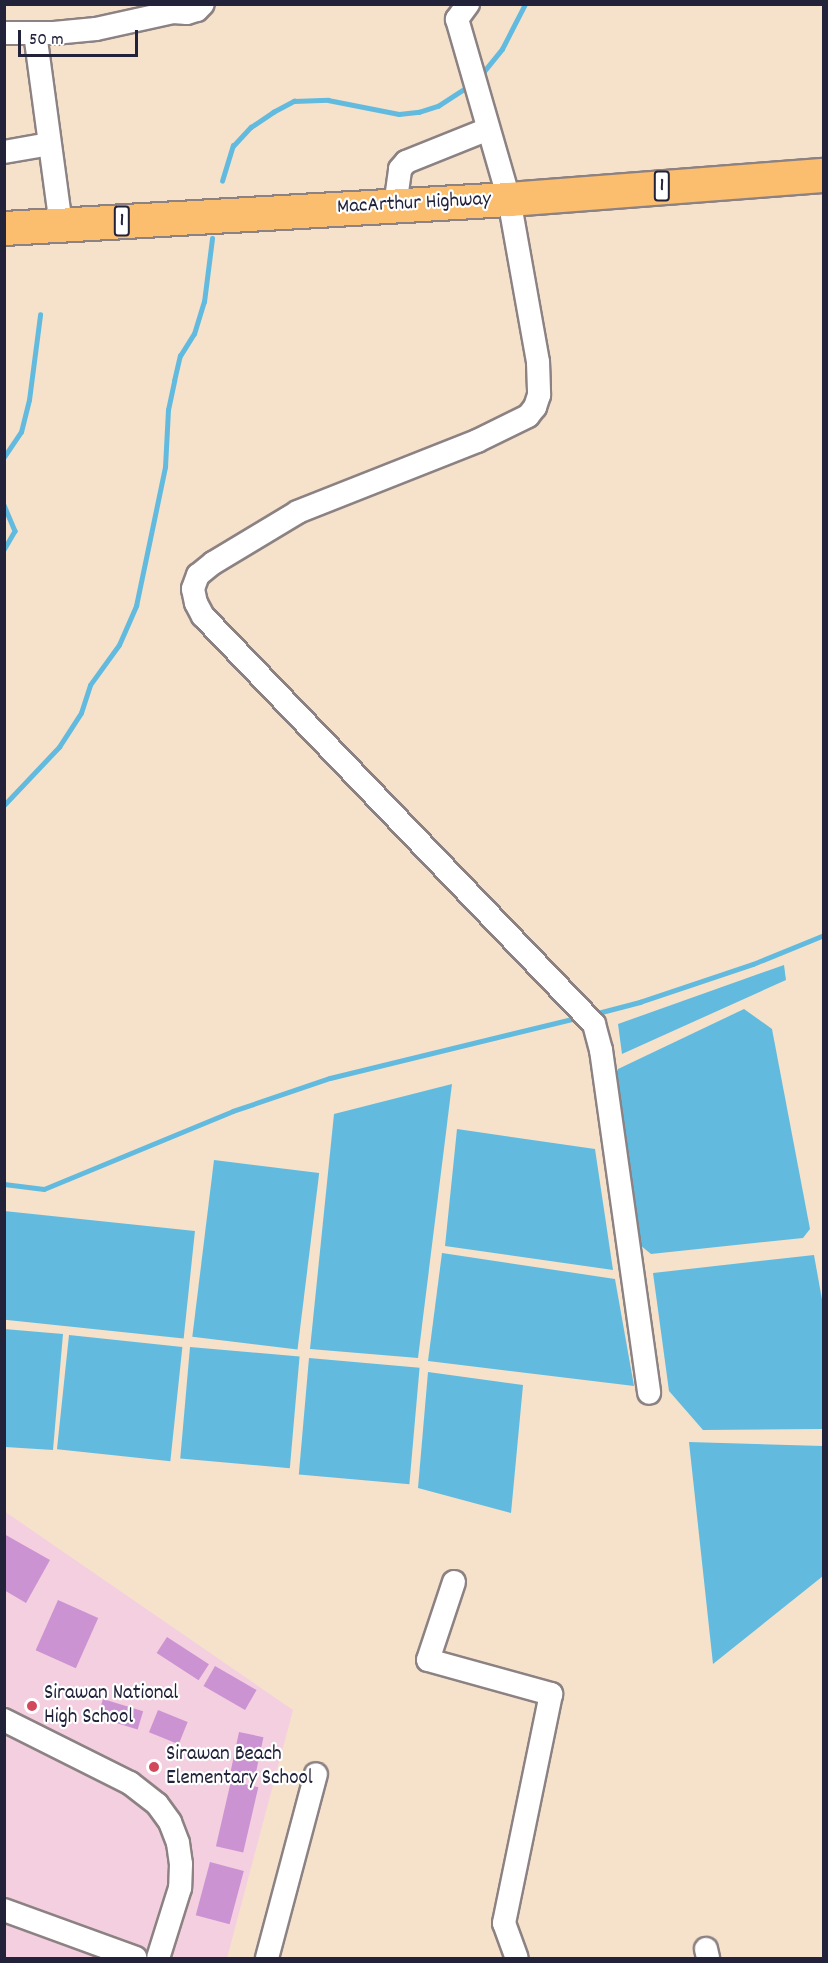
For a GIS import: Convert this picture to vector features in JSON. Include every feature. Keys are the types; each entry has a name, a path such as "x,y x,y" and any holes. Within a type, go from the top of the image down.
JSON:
{"highway":[{"name":"MacArthur Highway","path":"4,228 509,199 824,175"}],"street":[{"path":"4,33 96,28 173,12 197,10 203,4"},
{"path":"460,9 488,129 509,199 540,379 539,395 528,416 448,454 298,512 213,563 198,575 193,589 202,616 587,1016 602,1050 649,1393"},
{"path":"35,33 61,225"},
{"path":"395,206 400,169 406,162 488,129"},
{"path":"4,152 37,146"},
{"path":"454,1582 428,1660 551,1694 504,1923 517,1959"},
{"path":"4,1720 130,1783 157,1804 170,1822 178,1844 181,1864 180,1888 158,1959"},
{"path":"267,1959 316,1774"},
{"path":"4,1910 135,1959"}],"shaded area":[{"name":"Sirawan Beach Elementary School","path":"4,1511 293,1710 227,1958 5,1958"}],"water":[{"path":"784,965 786,980 622,1054 618,1024"},
{"path":"744,1009 772,1029 810,1229 803,1238 651,1254 640,1245 613,1081 618,1069"},
{"path":"452,1084 418,1358 310,1349 334,1114"},
{"path":"457,1129 595,1149 613,1270 445,1246"},
{"path":"214,1160 319,1173 298,1350 192,1337"},
{"path":"4,1211 195,1231 184,1338 4,1320"},
{"path":"442,1253 615,1279 634,1386 428,1361"},
{"path":"814,1255 823,1305 823,1429 703,1430 669,1391 653,1273"},
{"path":"4,1329 63,1334 53,1450 5,1447"},
{"path":"69,1335 182,1347 170,1461 57,1449"},
{"path":"190,1347 300,1357 290,1468 180,1459"},
{"path":"309,1358 420,1368 409,1484 299,1475"},
{"path":"428,1372 523,1385 511,1513 418,1488"},
{"path":"689,1442 823,1446 823,1576 713,1664"}],"building":[{"path":"4,1534 50,1560 26,1603 4,1590"},
{"path":"58,1600 98,1618 76,1668 36,1650"},
{"path":"167,1637 209,1664 199,1680 157,1653"},
{"path":"215,1666 257,1690 245,1710 204,1686"},
{"path":"103,1699 143,1711 138,1729 97,1717"},
{"path":"158,1710 188,1722 179,1744 149,1732"},
{"path":"239,1732 263,1737 255,1776 231,1771"},
{"path":"231,1781 258,1787 243,1853 216,1846"},
{"path":"210,1862 244,1871 230,1924 196,1915"}],"waterway":[{"path":"481,75 502,49 525,4"},
{"path":"222,181 233,146 251,127 294,101 328,100 399,114 419,112 438,106 466,88"},
{"path":"4,805 59,747 81,713 90,685 119,645 136,606 165,467 168,410 174,381 180,356 194,334 204,302 212,239"},
{"path":"4,457 21,432 29,400 40,315"},
{"path":"4,505 15,531 4,550"},
{"path":"594,1014 640,1002 753,964 824,935"},
{"path":"4,1184 44,1189 233,1111 330,1078 580,1017"}],"place":[{"name":"Sirawan National High School","path":"32,1706"},
{"name":"Sirawan Beach Elementary School","path":"154,1767"}]}
